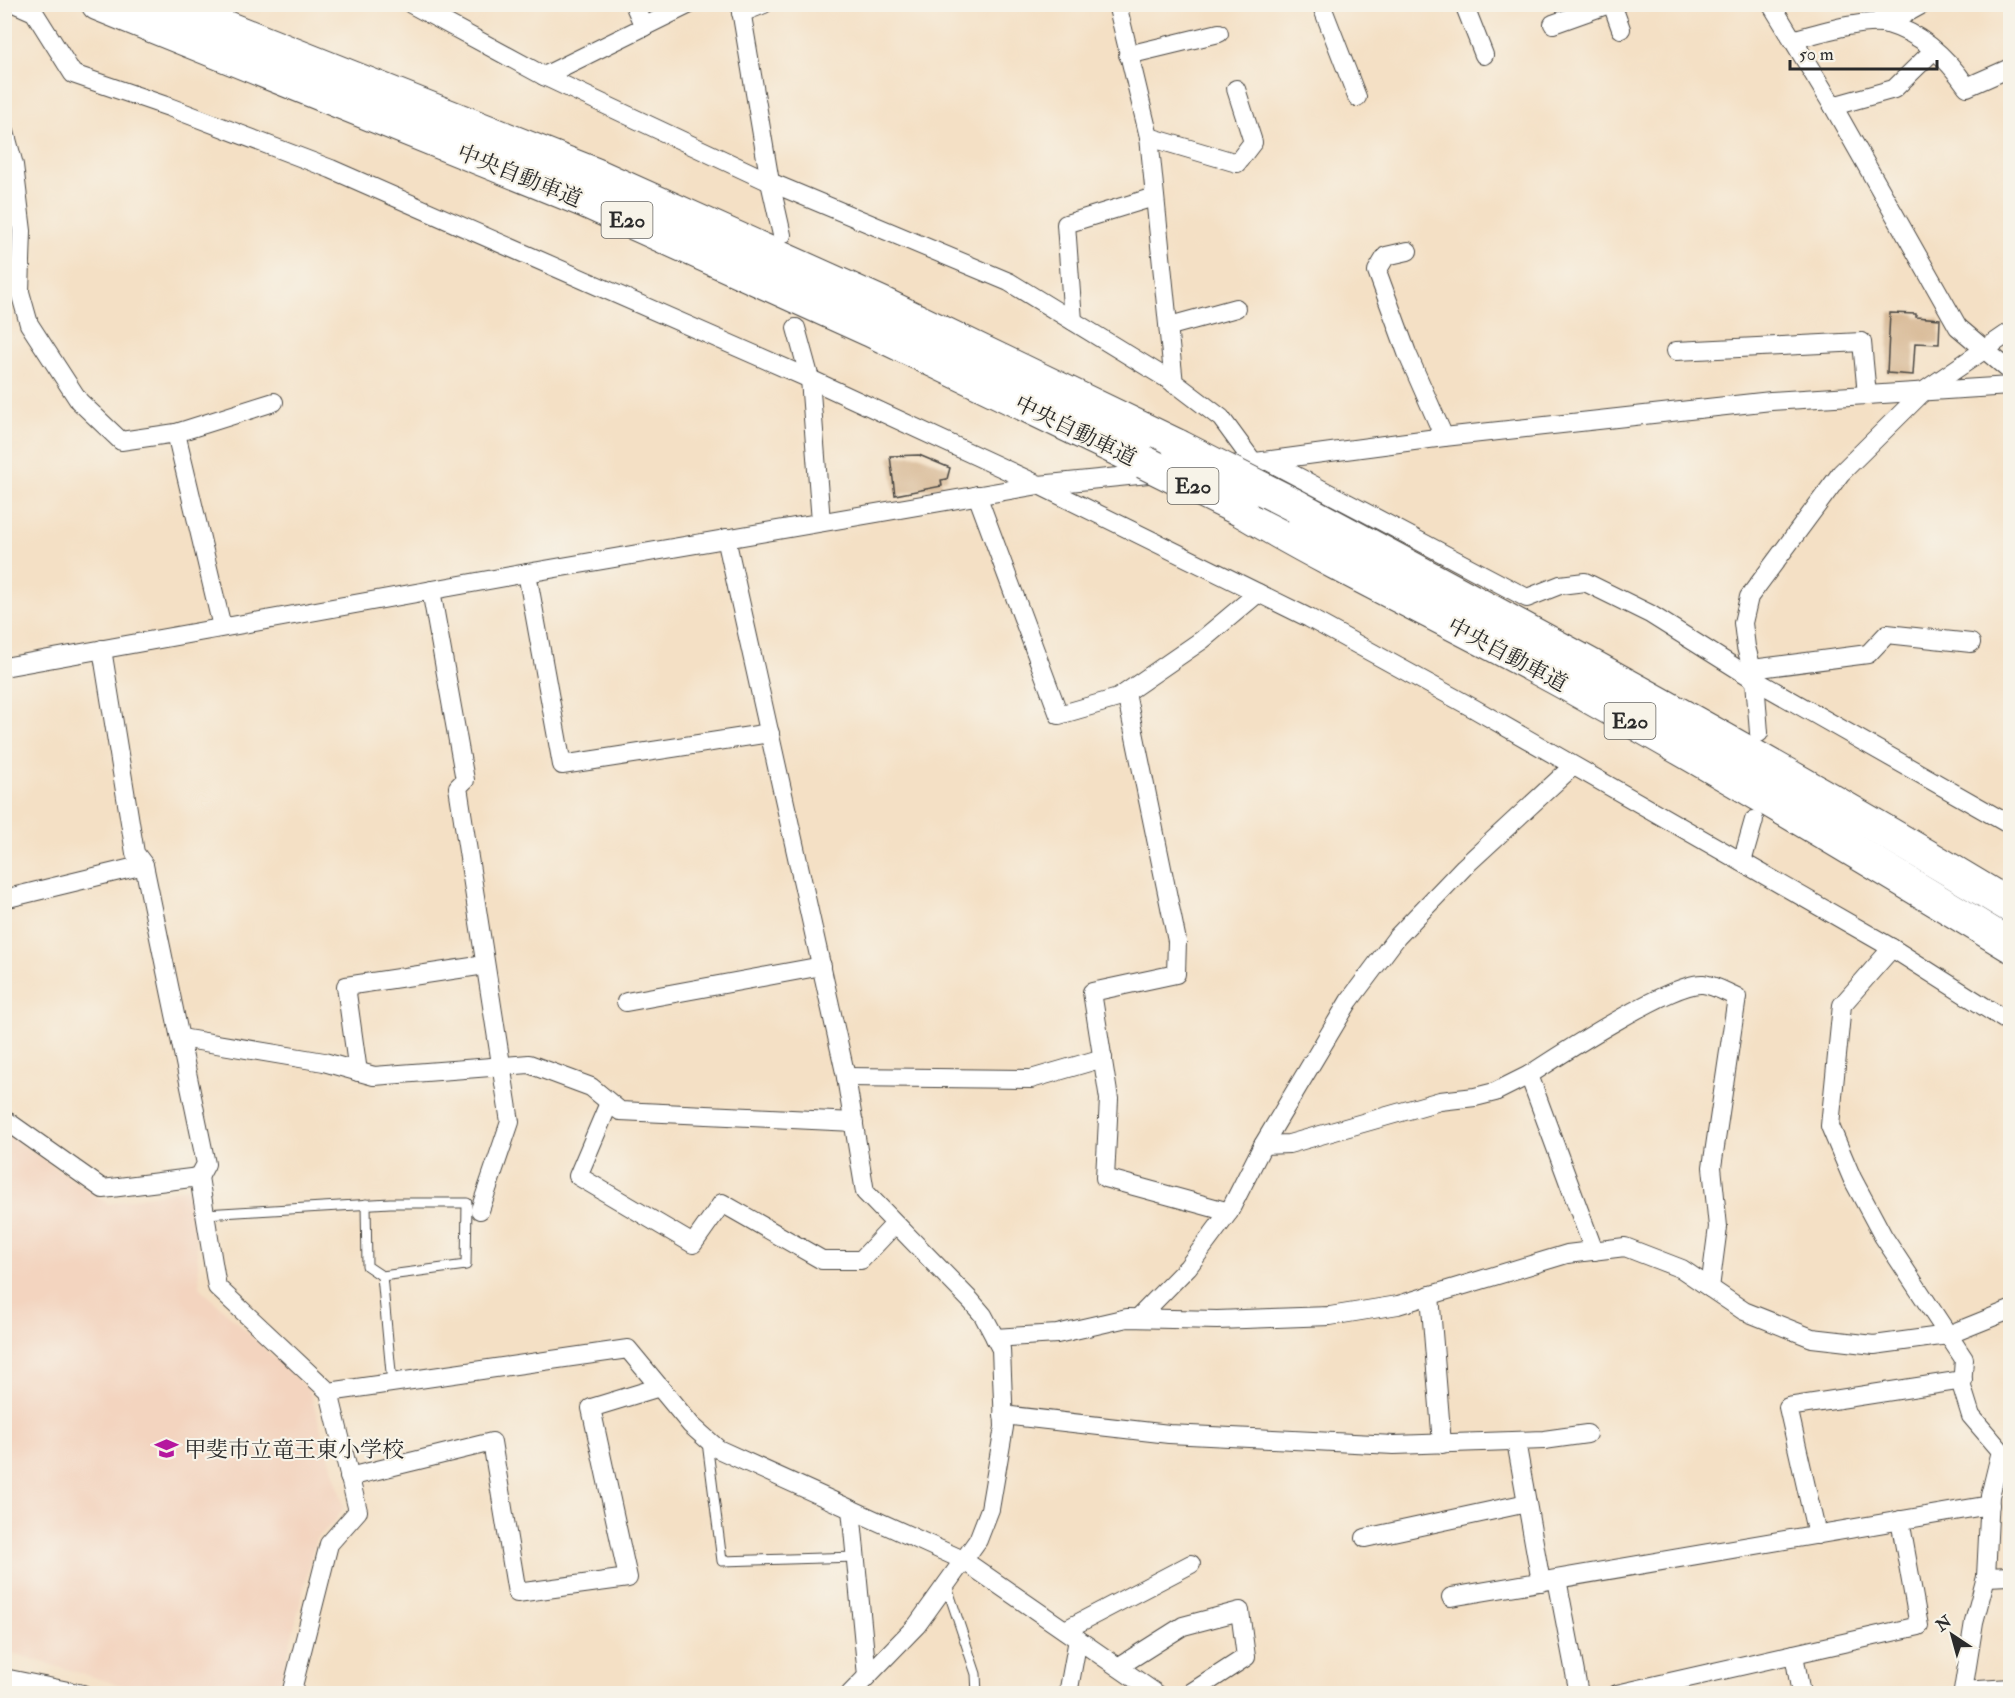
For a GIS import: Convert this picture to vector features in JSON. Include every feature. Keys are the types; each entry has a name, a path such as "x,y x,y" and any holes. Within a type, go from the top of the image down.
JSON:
{"highway":[{"name":"中央自動車道","path":"98,4 585,201 870,330 1144,462 1241,510 1289,539 1580,692 1863,856 2010,945"},
{"name":"中央自動車道","path":"167,4 626,188 855,291 1178,446 1296,506 1620,680 1886,830 2010,906"}],"street":[{"path":"16,4 34,12 73,74 169,107 331,169 810,379 1039,485 1258,593 1473,708 1572,767 1892,948 2010,1023"},
{"path":"411,4 544,76 770,182 1009,282 1174,384 1221,418 1261,462 1527,598 1560,585 1585,582 1650,614 2010,825"},
{"path":"634,4 644,27"},
{"path":"544,76 690,4"},
{"path":"764,4 741,9 770,182 782,235"},
{"path":"1117,4 1149,137 1170,326 1174,384"},
{"path":"1321,4 1357,97"},
{"path":"1464,4 1484,55"},
{"path":"1553,24 1611,4 1621,29"},
{"path":"1771,4 1833,106 1958,327 2010,371"},
{"path":"1880,4 1887,24 1923,40 1952,65 1967,87 2010,68"},
{"path":"1792,40 1843,27 1887,24 1923,4"},
{"path":"1128,55 1219,33"},
{"path":"1833,106 1894,88 1934,50"},
{"path":"1149,137 1237,163 1253,142 1236,89"},
{"path":"5,135 15,165 22,231 20,292 29,324 79,401 121,441 176,434 274,402"},
{"path":"1073,321 1066,224 1154,197"},
{"path":"1408,250 1386,256 1377,271 1407,353 1444,437"},
{"path":"1170,326 1236,308"},
{"path":"796,328 810,379 821,522"},
{"path":"1759,733 1753,675 1743,623 1749,597 1841,473 1924,391 2010,332"},
{"path":"1676,351 1862,342 1867,395"},
{"path":"4,667 726,538 1039,485 1261,462 1444,437 1772,401 2010,386"},
{"path":"176,434 222,627"},
{"path":"977,495 1059,716 1118,698 1202,639 1258,593"},
{"path":"726,538 846,1077 865,1192 971,1301 983,1315 1001,1349 1003,1415 997,1474 990,1509 978,1540 916,1625 850,1694"},
{"path":"527,573 562,765 770,733"},
{"path":"431,590 465,780 458,787 510,1122 480,1210"},
{"path":"1753,675 1868,654 1887,634 1971,643"},
{"path":"102,649 135,853 144,865 206,1164 199,1177 217,1287 329,1392 357,1511 329,1544 291,1694"},
{"path":"1126,693 1177,941 1176,974 1092,992 1109,1099 1105,1178 1229,1212"},
{"path":"1138,1318 1188,1267 1229,1212 1263,1145 1349,1001 1397,937 1464,867 1572,767"},
{"path":"1742,862 1754,820"},
{"path":"4,899 144,865"},
{"path":"1892,948 1842,1005 1830,1126 1852,1178 1884,1236 1964,1359 1963,1380 1971,1416 2006,1450 1990,1505 1986,1577 1974,1622 1963,1691 2010,1688"},
{"path":"358,1072 346,986 485,965"},
{"path":"626,1002 822,966"},
{"path":"1263,1145 1289,1144 1440,1101 1495,1092 1529,1075 1599,1029 1672,993 1702,984 1737,997 1713,1167 1718,1227 1710,1288"},
{"path":"181,1038 324,1062 374,1076 529,1064 591,1087 620,1111 854,1122"},
{"path":"846,1077 1031,1080 1103,1058"},
{"path":"1529,1075 1594,1251"},
{"path":"609,1102 578,1176 693,1244 722,1203 822,1260 861,1260 895,1224"},
{"path":"4,1119 103,1189 199,1177"},
{"path":"995,1338 1057,1334 1127,1318 1217,1320 1330,1316 1398,1305 1567,1254 1625,1247 1682,1269 1744,1311 1812,1338 1874,1345 1948,1335 2010,1310"},
{"path":"1430,1295 1442,1444"},
{"path":"329,1392 628,1349 691,1425 718,1449 963,1560 1157,1694"},
{"path":"1817,1535 1788,1407 1963,1380"},
{"path":"349,1477 492,1442 517,1593 628,1578 591,1408 660,1387"},
{"path":"1003,1415 1169,1434 1394,1445 1544,1440 1587,1434"},
{"path":"1516,1441 1527,1503 1579,1694"},
{"path":"1365,1538 1527,1503"},
{"path":"1451,1597 1990,1505"},
{"path":"851,1509 867,1676"},
{"path":"1617,1694 1919,1626 1900,1520"},
{"path":"1072,1635 1191,1563"},
{"path":"1986,1577 2010,1576"},
{"path":"1118,1667 1183,1626 1240,1611 1246,1657 1189,1694"},
{"path":"1068,1694 1072,1635"},
{"path":"1794,1654 1801,1694"},
{"path":"4,1677 83,1694"}],"lane":[{"path":"205,1214 366,1204 467,1203 466,1265 382,1276 367,1266 366,1204"},
{"path":"382,1276 392,1383"},
{"path":"707,1439 722,1561 856,1557"},
{"path":"946,1583 976,1674 977,1694"}],"shaded area":[{"name":"甲斐市立竜王東小学校","path":"4,1132 108,1204 192,1187 200,1288 310,1391 344,1507 335,1521 316,1539 278,1693 147,1693 5,1651"}],"building":[{"path":"1890,313 1916,314 1916,317 1940,319 1939,344 1915,343 1913,375 1887,373"},
{"path":"919,455 950,468 947,479 941,480 942,486 895,495 890,456"}],"place":[{"name":"甲斐市立竜王東小学校","path":"166,1449"}]}
